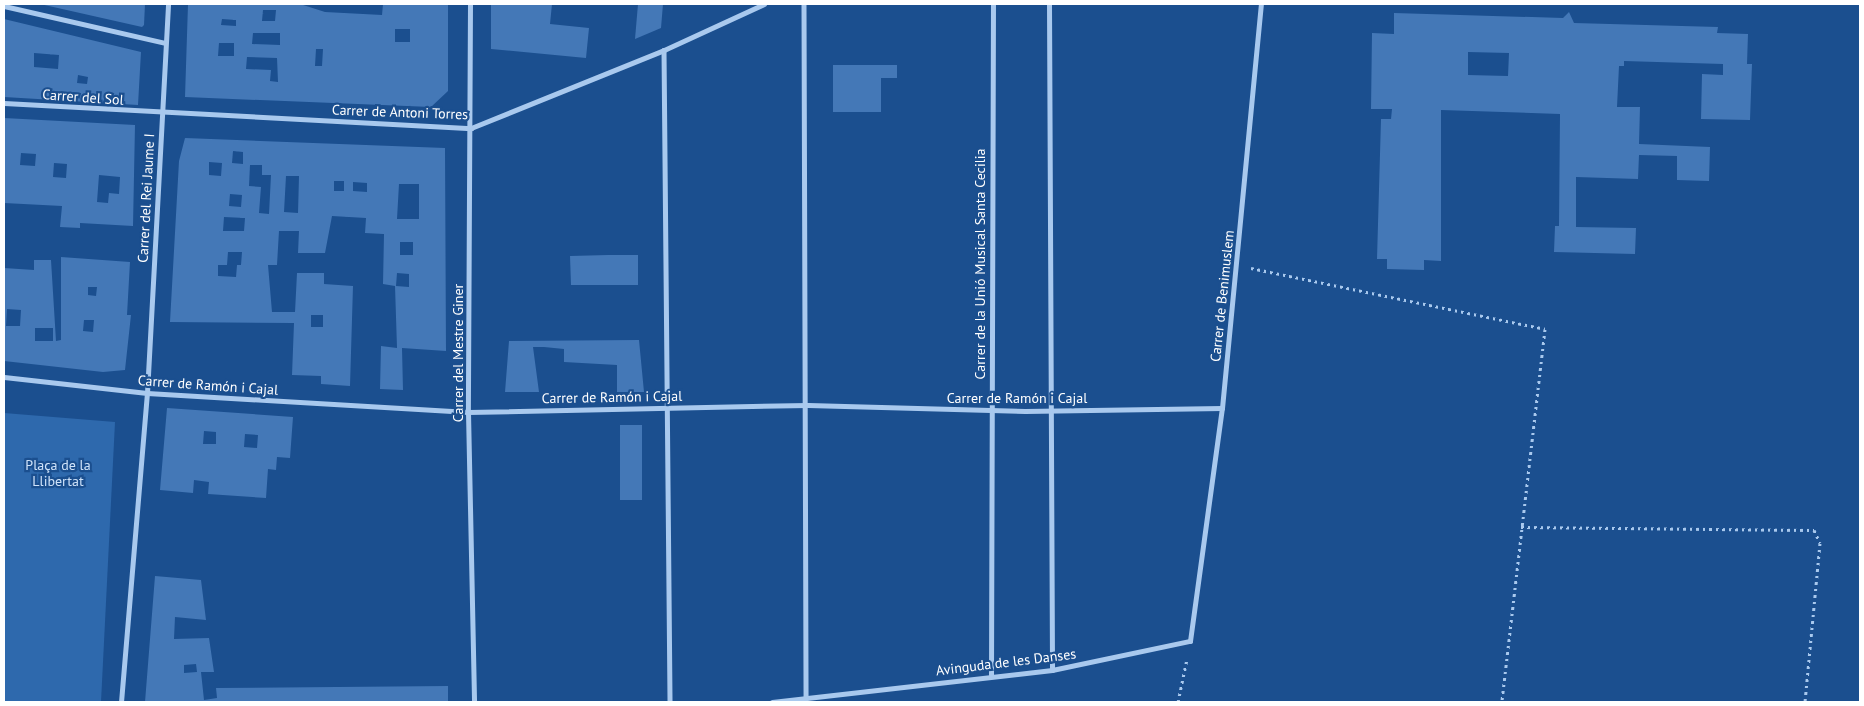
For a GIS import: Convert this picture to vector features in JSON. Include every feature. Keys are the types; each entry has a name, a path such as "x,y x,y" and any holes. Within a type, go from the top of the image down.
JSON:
{"street":[{"name":"Carrer del Rei Jaume I","path":"147,393 168,4"},
{"name":"Carrer del Mestre Giner","path":"470,4 471,128 468,412 474,702"},
{"name":"Carrer de Antoni Torres","path":"161,114 471,128 664,50 764,4"},
{"path":"804,4 808,405 806,698"},
{"name":"Carrer de la Unió Musical Santa Cecilia","path":"991,675 993,4"},
{"path":"1049,4 1052,670"},
{"name":"Carrer de Benimuslem","path":"1190,641 1222,408 1261,4"},
{"path":"4,6 165,44"},
{"path":"664,50 670,702"},
{"name":"Carrer del Sol","path":"4,103 161,114"},
{"name":"Carrer de Ramón i Cajal","path":"4,377 147,393 468,412 668,406 808,405 991,410 1222,408"},
{"path":"122,702 147,393"},
{"name":"Avinguda de les Danses","path":"772,702 991,675 1052,670 1190,641"}],"path":[{"path":"1236,265 1545,329 1502,702"},
{"path":"1521,527 1814,530 1820,543 1805,702"},
{"path":"1178,702 1190,641"}],"green space":[{"name":"Plaça de la Llibertat","path":"4,413 115,422 101,702 4,702"}],"building":[{"path":"40,4 145,4 144,25 142,27"},
{"path":"188,4 300,4 325,12 382,15 383,4 448,4 448,91 431,107 185,97","holes":["263,10 276,10 275,21 262,21","222,19 236,20 236,26 221,25","395,29 410,29 410,42 395,42","253,33 280,33 280,45 252,44","219,43 234,43 234,56 218,56","316,49 323,49 322,66 315,66","247,57 277,58 278,82 270,81 271,70 246,69"]},
{"path":"491,4 552,4 550,24 589,28 586,58 491,49"},
{"path":"638,4 663,4 661,28 635,39"},
{"path":"1569,12 1574,23 1718,27 1717,33 1748,34 1747,64 1752,64 1750,120 1701,119 1702,74 1723,75 1723,64 1624,61 1624,66 1619,66 1617,107 1640,107 1639,144 1710,147 1709,181 1677,180 1677,156 1639,155 1638,179 1576,177 1576,227 1636,228 1635,254 1554,252 1555,226 1559,226 1560,114 1441,110 1441,261 1424,260 1424,270 1387,269 1387,259 1377,259 1381,119 1391,119 1392,109 1371,109 1372,33 1394,34 1394,13 1563,18","holes":["1468,52 1509,53 1508,76 1468,75"]},
{"path":"4,19 141,52 138,105 4,97","holes":["34,53 59,55 58,69 34,67","78,75 88,77 87,84 77,83"]},
{"path":"833,65 897,65 897,78 881,78 881,112 833,112"},
{"path":"4,118 135,125 133,226 80,223 80,228 60,227 62,206 4,203","holes":["21,153 36,154 35,166 20,165","54,163 67,164 66,178 53,177","99,175 120,177 119,194 109,193 108,203 97,202"]},
{"path":"185,138 445,148 446,351 402,348 403,390 380,389 381,346 397,348 395,286 383,284 384,234 365,233 366,218 332,216 325,253 298,253 299,231 279,231 277,265 268,265 272,312 295,312 297,273 324,273 324,284 353,286 350,386 321,384 321,376 292,375 294,323 170,322 179,161","holes":["233,151 243,152 243,164 232,163","209,162 222,163 221,176 209,175","250,165 262,165 262,175 271,175 269,214 259,213 261,187 249,186","286,176 299,176 298,213 284,212","334,181 344,181 344,191 334,191","353,182 367,183 367,192 353,191","399,184 419,184 419,219 397,219","230,194 242,195 241,207 229,206","224,217 245,218 244,231 223,231","400,242 413,242 413,255 400,255","228,252 242,252 241,265 237,265 236,277 218,276 218,265 227,265","397,273 409,274 409,287 396,286","311,315 323,315 323,327 311,327"]},
{"path":"638,255 638,285 571,285 570,256"},
{"path":"61,257 130,262 127,315 131,315 125,370 103,372 4,361 4,268 34,270 34,260 51,260 56,341 61,340","holes":["88,287 97,287 96,296 88,295","7,309 21,310 20,326 6,326","84,320 94,320 93,332 83,331","35,328 53,328 53,341 35,341"]},
{"path":"639,340 644,392 617,392 617,365 564,362 564,349 533,347 539,392 505,392 509,341"},
{"path":"167,408 293,417 290,458 277,457 276,470 268,469 266,498 208,494 209,482 194,480 193,493 160,490","holes":["204,431 216,432 216,444 203,444","245,434 258,435 257,448 244,447"]},
{"path":"620,425 642,425 642,500 620,500"},
{"path":"155,576 201,580 206,620 175,617 174,639 209,638 214,672 201,672 204,700 217,698 216,688 448,686 448,702 145,702","holes":["196,664 197,672 184,673 184,665"]}]}
